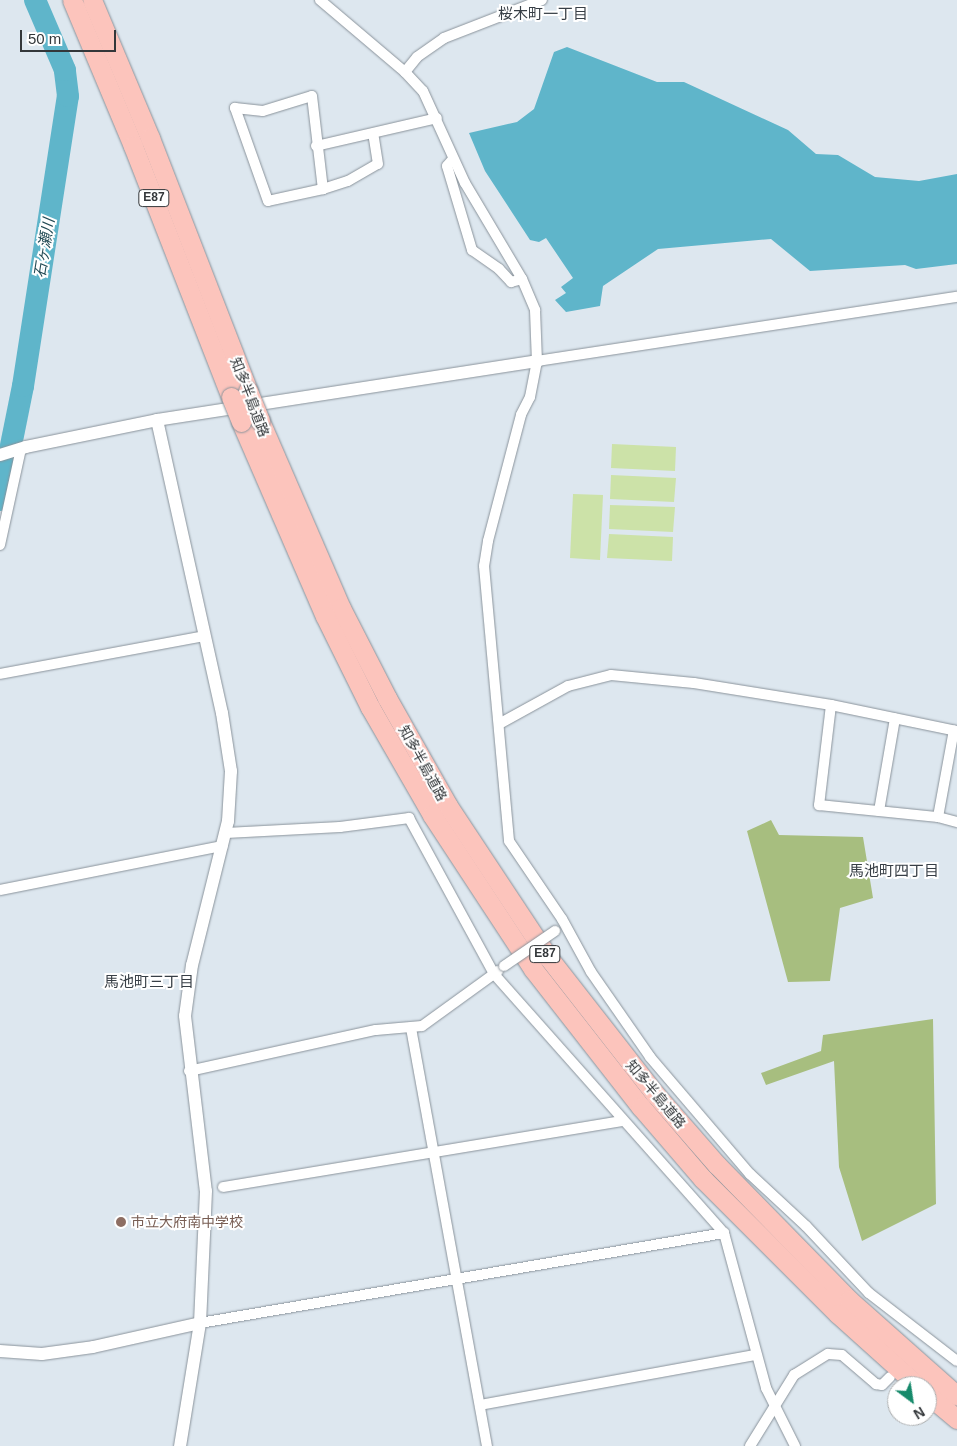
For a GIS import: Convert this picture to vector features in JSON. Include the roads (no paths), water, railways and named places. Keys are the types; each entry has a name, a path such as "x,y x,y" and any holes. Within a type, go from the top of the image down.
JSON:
{"highway":[{"name":"知多半島道路","path":"72,0 239,394 260,421 340,608 387,698 448,806 548,958 655,1094 717,1165 849,1300 957,1396"},
{"name":"知多半島道路","path":"92,0 150,138 239,394 241,422 321,608 370,707 432,815 533,969 641,1107 703,1179 831,1307 907,1376"},
{"path":"937,1402 957,1419"}],"street":[{"path":"320,0 405,72 423,91 437,118 453,159 522,279 536,310 537,361 530,397 521,415 488,541 484,566 500,724 509,841 562,919 591,972 650,1057 750,1174 806,1226 869,1293 923,1340 957,1361"},
{"path":"405,72 416,57 444,38 542,0"},
{"path":"323,189 316,146 312,96 263,111 235,108 268,201 323,189 348,182 378,164 373,133"},
{"path":"316,146 437,118"},
{"path":"453,159 447,166 472,250 499,269 511,282 522,279"},
{"path":"0,455 21,448 157,420 957,297"},
{"path":"157,420 229,751 231,792 224,840 187,990 185,1016 189,1071 206,1191 200,1323 180,1446"},
{"path":"0,545 21,448"},
{"path":"0,674 205,636"},
{"path":"500,724 568,686 610,675 673,680 831,705 956,730 938,817"},
{"path":"831,705 819,805 938,817 957,822"},
{"path":"879,811 895,718"},
{"path":"0,890 224,840 409,818 494,974 724,1233 756,1355 775,1408 795,1446"},
{"path":"189,1071 376,1030 422,1026 555,931 562,919"},
{"path":"411,1028 436,1154 487,1446"},
{"path":"223,1187 436,1154 622,1120"},
{"path":"0,1351 42,1354 84,1349 200,1323 724,1233"},
{"path":"750,1446 794,1375 828,1354 842,1356 876,1384 882,1385 887,1380"},
{"path":"480,1405 756,1355"}],"water":[{"path":"567,47 657,82 684,82 788,130 816,154 838,155 875,177 919,181 957,174 957,264 916,269 905,265 810,271 771,239 658,249 603,286 600,306 566,312 555,300 566,293 561,287 573,278 546,238 539,242 530,240 485,171 469,133 517,122 534,109 554,52"}],"waterway":[{"name":"石ヶ瀬川","path":"0,500 23,386 68,96 65,70 35,0"}],"place":[{"name":"市立大府南中学校","path":"121,1222"}],"district":[{"name":"桜木町一丁目","path":"543,14"},
{"name":"馬池町四丁目","path":"894,871"},
{"name":"馬池町三丁目","path":"149,982"}]}
